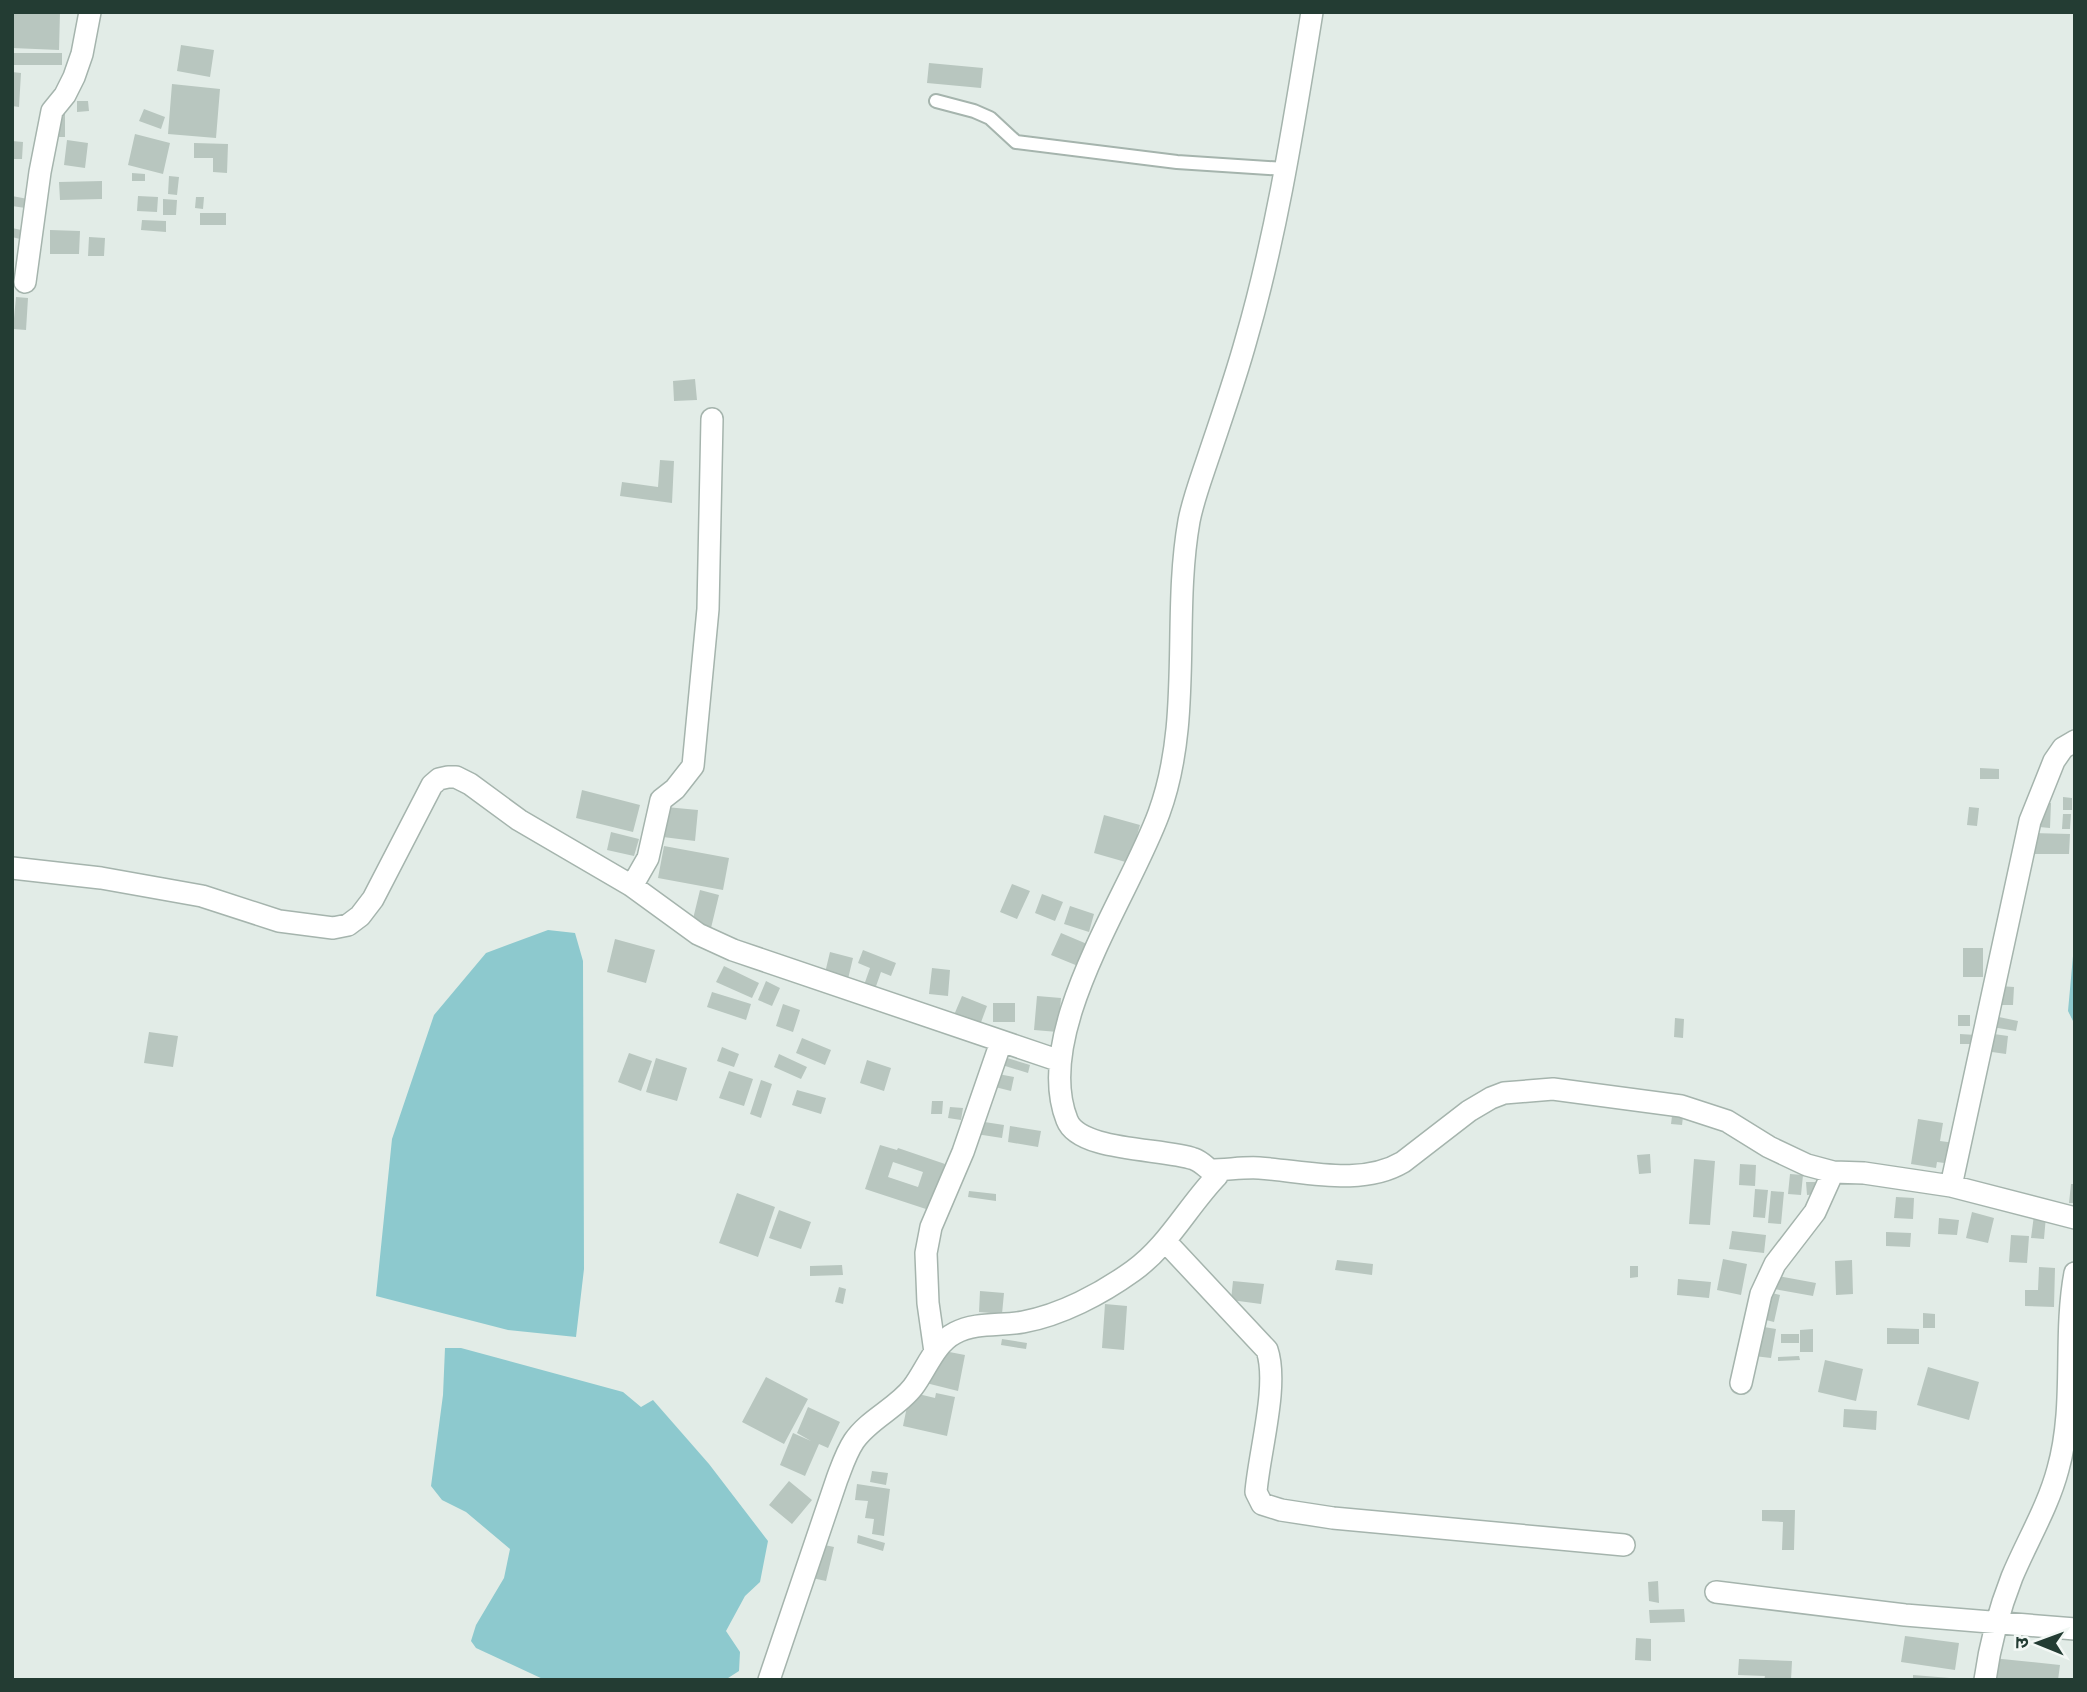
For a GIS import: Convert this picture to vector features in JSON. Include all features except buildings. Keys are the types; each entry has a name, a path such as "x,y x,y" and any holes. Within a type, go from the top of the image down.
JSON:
{"street":[{"path":"25,282 40,172 52,111 65,95 74,77 82,54 90,12"},
{"path":"769,1680 845,1456 856,1438 912,1388 935,1352 952,1334 964,1329 1043,1317 1075,1304 1133,1271 1165,1241 1217,1176 1196,1160 1079,1135 1067,1122 1062,1104 1060,1061 1063,1037 1076,997 1107,925 1144,851 1169,784 1179,691 1189,521 1246,341 1266,265 1312,12"},
{"path":"632,886 648,858 661,800 675,789 693,766 707,631 712,419"},
{"path":"1951,1186 2030,821 2054,761 2063,748 2075,741"},
{"path":"12,868 101,878 202,896 278,920 316,927 348,925 373,899 432,785 439,779 456,777 470,784 519,820 632,886 698,934 733,950 1060,1061"},
{"path":"935,1352 928,1303 926,1253 931,1227 963,1152 1002,1042"},
{"path":"1210,1170 1256,1168 1347,1176 1392,1168 1490,1098 1504,1093 1553,1089 1681,1106 1727,1121 1807,1165 1833,1172 1864,1173 1951,1186 2075,1218"},
{"path":"1741,1383 1762,1294 1775,1264 1815,1212 1833,1172"},
{"path":"1165,1241 1267,1350 1271,1362 1269,1397 1256,1492 1262,1504 1281,1510 1333,1518 1624,1545"},
{"path":"1984,1680 1997,1621 2012,1578 2054,1485 2062,1454 2075,1273"},
{"path":"1716,1592 1905,1615 2075,1629"}],"lane":[{"path":"936,101 990,118 1016,142 1177,162 1285,169"}],"water":[{"path":"548,930 575,933 583,961 584,1269 576,1337 508,1330 376,1296 392,1139 434,1015 486,953"},
{"path":"2075,934 2075,1025 2068,1011"},
{"path":"445,1348 461,1348 623,1392 641,1407 653,1400 709,1464 768,1541 760,1582 745,1596 726,1631 740,1652 739,1671 725,1680 545,1680 476,1648 471,1641 476,1625 504,1578 510,1549 466,1512 442,1500 431,1486 443,1395"}]}
